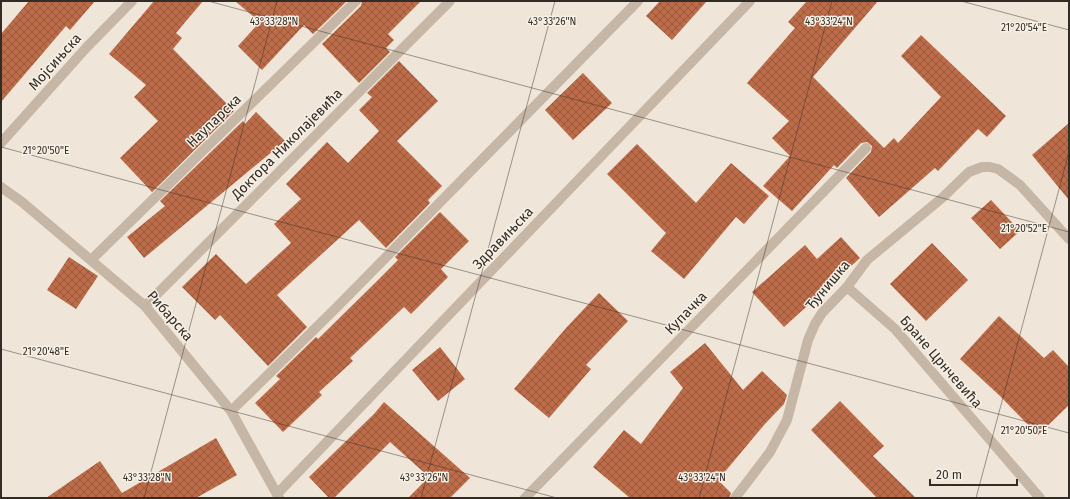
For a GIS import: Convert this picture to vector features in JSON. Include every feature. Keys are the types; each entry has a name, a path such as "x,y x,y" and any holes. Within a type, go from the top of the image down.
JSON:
{"street":[{"name":"Мојсињска","path":"1,143 86,48 132,1"},
{"name":"Наупарска","path":"91,260 356,1"},
{"name":"Доктора Николајевића","path":"145,306 450,1"},
{"path":"231,411 335,309 638,1"},
{"name":"Здравињска","path":"278,496 750,1"},
{"name":"Купачка","path":"525,498 866,148"},
{"name":"Ђунишка","path":"735,498 770,452 787,420 808,340 822,313 847,287 867,260 942,198 969,172 982,167 998,169 1020,185 1069,239"},
{"name":"Рибарска","path":"1,187 22,202 145,306 231,411 278,496"},
{"name":"Бране Црнчевића","path":"847,287 895,329 1040,498"}],"building":[{"path":"29,1 95,1 70,30 66,26 1,102 1,34"},
{"path":"154,1 203,1 176,33 182,38 173,49 234,111 152,192 120,158 158,121 134,97 146,85 109,54"},
{"path":"235,1 347,1 313,34 304,25 262,70 238,46 260,22"},
{"path":"362,1 421,1 388,34 394,40 386,48 390,52 359,83 322,44 361,6"},
{"path":"660,1 707,1 672,40 646,16"},
{"path":"807,1 878,1 813,77 884,148 894,138 898,143 941,97 901,56 921,35 1006,116 987,137 978,129 938,171 935,168 879,217 846,178 871,152 872,146 867,142 861,143 837,168 834,165 792,211 763,186 790,156 772,138 789,121 747,83 795,28 788,22"},
{"path":"399,61 438,101 397,141 442,186 428,200 430,203 386,248 359,220 277,295 307,327 268,366 220,315 215,320 182,287 216,254 246,284 291,243 274,224 301,199 286,184 327,142 348,163 379,131 359,110 372,97 367,93"},
{"path":"583,73 612,103 573,140 545,110"},
{"path":"256,112 285,141 144,258 127,237 165,206 160,201 243,121 245,124"},
{"path":"1069,123 1069,200 1032,155"},
{"path":"637,144 696,203 731,163 769,196 744,224 736,217 684,279 651,251 666,233 607,174"},
{"path":"991,200 1020,231 1000,249 971,218"},
{"path":"440,212 469,241 441,269 448,277 411,314 404,307 350,358 353,361 319,392 322,395 283,432 255,403 280,379 276,376 316,337 318,339 398,260 395,257"},
{"path":"841,237 860,258 784,327 752,292 805,245 817,259"},
{"path":"932,243 968,280 926,321 890,284"},
{"path":"69,257 98,276 76,309 47,290"},
{"path":"599,293 628,321 586,365 591,369 549,418 514,389 566,328"},
{"path":"999,316 1044,358 1053,350 1069,367 1069,405 1038,435 1000,396 960,359"},
{"path":"705,343 743,390 762,371 787,395 784,404 764,425 718,480 731,493 729,498 630,498 593,467 624,430 641,444 683,388 670,372"},
{"path":"440,347 465,379 438,401 412,370"},
{"path":"840,401 884,446 873,456 916,498 877,498 811,430"},
{"path":"384,402 470,478 450,498 408,498 429,477 390,442 334,498 329,498 309,477 374,414"},
{"path":"216,438 237,475 196,498 46,498 100,461 122,493"}]}
